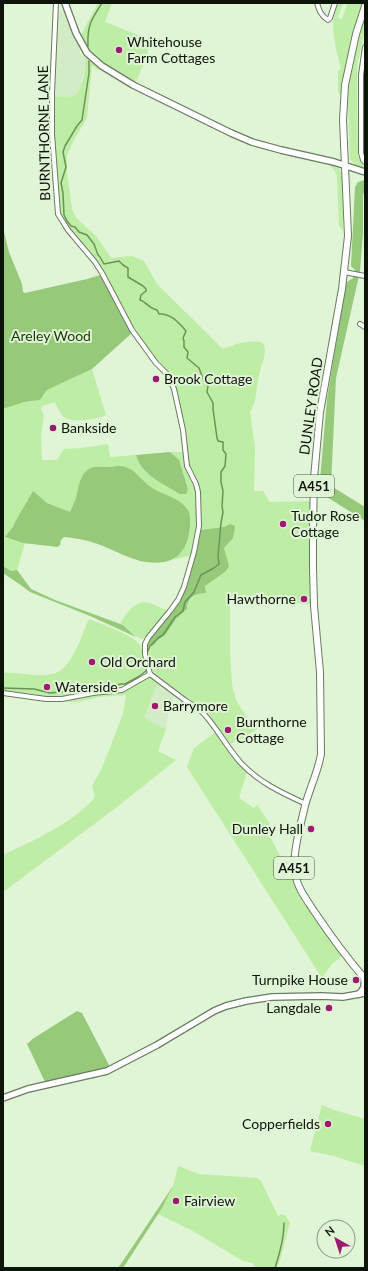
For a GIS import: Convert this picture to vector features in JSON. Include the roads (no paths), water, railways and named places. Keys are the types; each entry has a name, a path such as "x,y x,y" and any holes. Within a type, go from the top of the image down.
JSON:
{"main road":[{"name":"DUNLEY ROAD","path":"365,6 356,34 345,85 343,120 348,236 344,272 320,412 316,464 313,567 314,606 320,672 321,749 318,766 306,804 295,854 294,872 304,895 326,930 365,979"}],"street":[{"name":"BURNTHORNE LANE","path":"56,3 52,93 52,134 58,214 68,230 95,262 132,330 156,363 168,375 174,389 183,430 187,466 196,484 198,492 199,526 194,552 184,587 170,611 148,638 145,644 145,654 150,674"},
{"path":"65,3 76,33 85,50 95,61 138,88 231,134 266,146 334,162 365,172"},
{"path":"317,3 320,12 325,19 328,20 335,3"},
{"path":"365,47 361,153 365,162"},
{"path":"344,272 365,276"},
{"path":"360,324 365,327"},
{"path":"3,693 46,699 57,699 122,690 150,674 186,702 199,709 248,771 275,789 306,804"},
{"path":"359,994 364,989 365,979"},
{"path":"3,1098 28,1089 108,1071 157,1045 214,1011 226,1006 272,997 321,996 338,998 365,993"}],"waterway":[{"path":"88,46 90,23 102,3"},
{"path":"89,61 89,73 82,120 65,146 63,152 66,167 61,183 64,215 71,226 75,227 79,232 87,235 94,244 98,255 104,264 119,261 128,268 128,277 146,289 146,291 141,295 140,300 157,310 159,314 171,317 186,331 183,338 184,347 188,352 187,358 199,368 204,381 208,386 207,392 213,403 217,438 218,441 223,442 223,450 226,454 225,466 221,472 223,512 218,556 219,564 201,575 194,592 185,602 183,611 175,617 163,635 150,646 147,653"},
{"path":"109,686 125,684 146,671"},
{"path":"75,691 91,687 103,687"},
{"path":"3,688 34,689 50,693 71,691"},
{"path":"275,1268 279,1257 284,1223"}],"place":[{"name":"Whitehouse Farm Cottages","path":"119,50"},
{"name":"Brook Cottage","path":"156,379"},
{"name":"Bankside","path":"53,428"},
{"name":"Tudor Rose Cottage","path":"283,524"},
{"name":"Hawthorne","path":"304,599"},
{"name":"Old Orchard","path":"92,662"},
{"name":"Waterside","path":"47,687"},
{"name":"Barrymore","path":"155,706"},
{"name":"Burnthorne Cottage","path":"228,730"},
{"name":"Dunley Hall","path":"311,829"},
{"name":"Turnpike House","path":"356,980"},
{"name":"Langdale","path":"329,1008"},
{"name":"Copperfields","path":"328,1124"},
{"name":"Fairview","path":"176,1201"}],"park label":[{"name":"Areley Wood","path":"51,336"}]}
